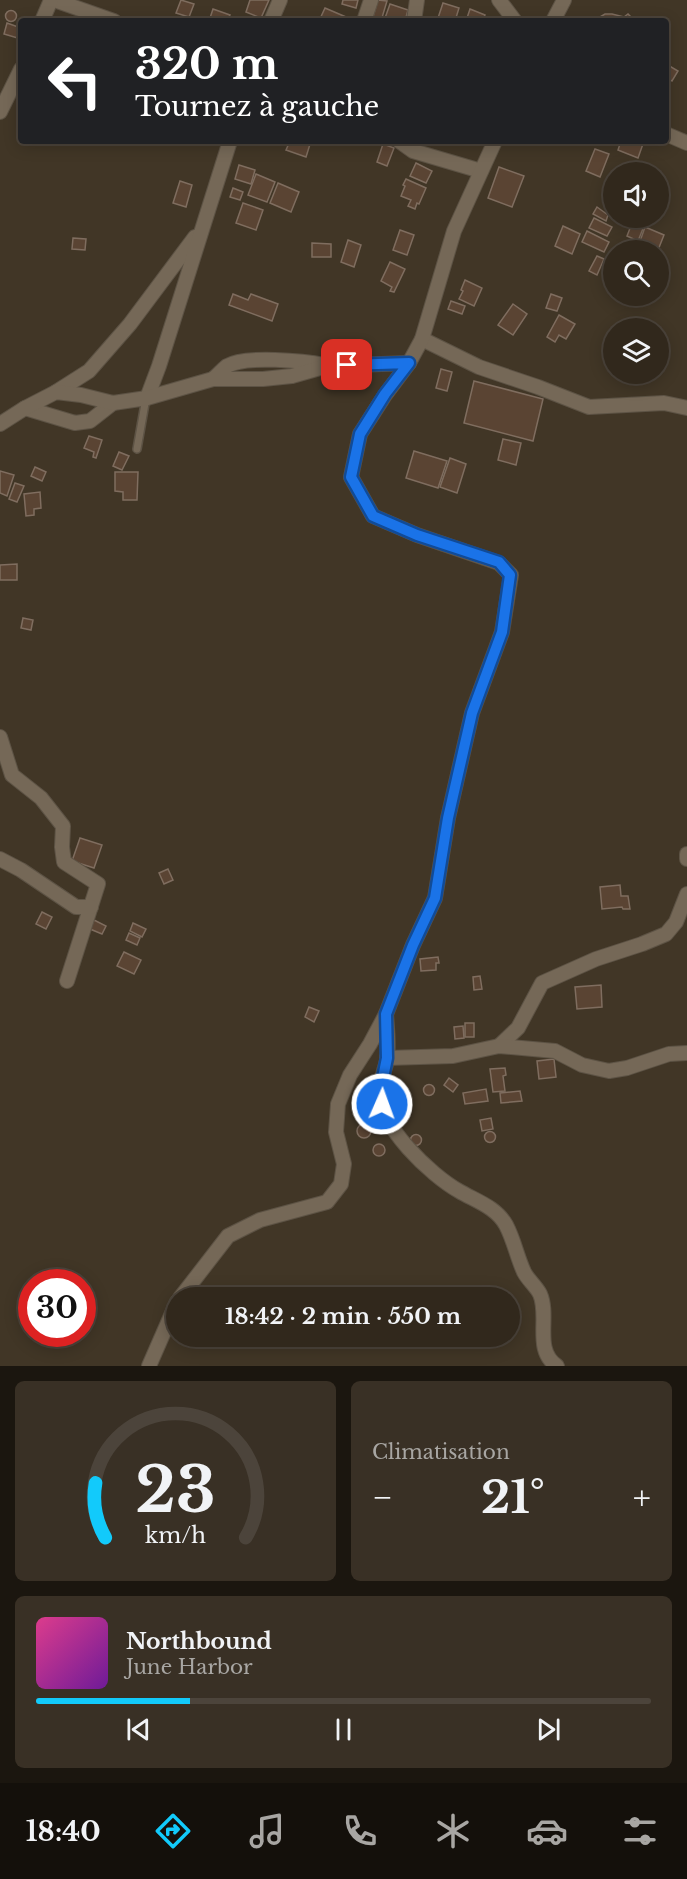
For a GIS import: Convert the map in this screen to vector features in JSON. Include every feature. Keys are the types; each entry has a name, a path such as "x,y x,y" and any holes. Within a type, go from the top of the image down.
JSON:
{"street":[{"path":"43,18 52,0 105,18"},
{"path":"273,18 280,0"},
{"path":"365,18 371,0"},
{"path":"414,18 417,0"},
{"path":"499,0 513,18"},
{"path":"555,18 564,0"},
{"path":"0,112 18,75"},
{"path":"669,135 687,143"},
{"path":"147,398 229,144"},
{"path":"403,144 413,151 482,171"},
{"path":"189,1287 228,1236 260,1220 327,1202 341,1184 344,1164 336,1132 338,1104 350,1076 386,1014 413,945 435,898 448,818 465,743 472,713 502,632 510,575 499,562 417,535 373,516 351,477 360,434 385,394 409,363 422,339 454,231 494,144"},
{"path":"0,424 89,371 130,324 201,229"},
{"path":"422,339 479,367 589,407 664,403 687,408"},
{"path":"56,392 113,403 147,398 213,379 263,380 292,376 327,366 409,363"},
{"path":"25,408 75,423 90,421 113,403"},
{"path":"0,737 12,775 40,798 63,826 64,862 98,884 67,981"},
{"path":"687,854 687,859"},
{"path":"0,859 21,870 76,907 91,907"},
{"path":"499,1046 518,1028 542,983 596,959 666,934 676,922 687,894"},
{"path":"386,1014 387,1058 380,1092 385,1116 421,1162 457,1190 494,1210 506,1225 525,1274 540,1295 544,1321 543,1341 550,1361 558,1366"},
{"path":"387,1058 453,1056 499,1046 555,1052 582,1065 609,1071 627,1068 669,1054 687,1053"},
{"path":"149,1366 166,1327"}],"lane":[{"path":"137,449 147,398"}],"building":[{"path":"181,0 194,4 189,17 176,13"},
{"path":"250,0 269,0 261,18 246,12"},
{"path":"343,0 358,0 356,8 342,4"},
{"path":"378,0 387,1 382,18 373,18"},
{"path":"443,3 459,8 456,18 438,18"},
{"path":"390,4 408,10 406,18 385,18"},
{"path":"325,8 346,17 346,18 320,18"},
{"path":"213,9 230,15 228,18 210,18"},
{"path":"470,9 485,15 484,18 467,18"},
{"path":"11,10 17,16 11,22 5,16"},
{"path":"605,14 624,17 628,14 632,18 598,18"},
{"path":"7,23 18,27 18,38 4,34"},
{"path":"669,66 678,71 672,81 669,79"},
{"path":"289,144 310,144 306,157 286,150"},
{"path":"383,144 394,148 387,166 377,162"},
{"path":"620,144 643,144 638,158 618,150"},
{"path":"595,149 609,154 606,162 603,162 600,177 586,171"},
{"path":"416,163 432,171 426,183 410,176"},
{"path":"239,165 255,170 251,184 235,179"},
{"path":"499,167 524,176 512,207 488,198"},
{"path":"256,174 275,182 267,202 248,195"},
{"path":"406,179 426,188 415,209 408,206 411,200 401,196"},
{"path":"180,181 192,185 186,207 173,203"},
{"path":"278,183 299,192 291,212 270,203"},
{"path":"233,188 243,192 240,200 230,197"},
{"path":"243,203 263,210 256,230 236,223"},
{"path":"597,207 603,211 603,219 593,214"},
{"path":"594,218 603,222 603,228 611,228 607,236 589,228"},
{"path":"563,226 580,234 572,254 555,246"},
{"path":"630,228 643,228 638,240 627,236"},
{"path":"645,228 664,235 662,240 640,240"},
{"path":"400,230 414,235 407,255 393,250"},
{"path":"587,231 605,240 603,240 603,252 582,242"},
{"path":"73,238 86,239 85,250 72,249"},
{"path":"348,240 361,245 354,267 341,262"},
{"path":"312,243 331,244 331,257 312,257"},
{"path":"597,256 603,259 597,275 589,271"},
{"path":"390,262 405,269 394,292 390,291 392,287 381,281"},
{"path":"465,280 482,288 474,306 459,299"},
{"path":"233,294 248,300 251,294 278,304 272,321 229,305"},
{"path":"551,294 562,298 557,311 546,308"},
{"path":"451,301 465,306 462,314 448,309"},
{"path":"513,304 527,314 513,335 498,325"},
{"path":"559,315 575,324 566,339 559,335 555,342 547,337"},
{"path":"441,369 452,372 447,391 436,388"},
{"path":"474,381 543,399 533,441 464,423"},
{"path":"89,436 102,440 96,458 93,457 94,452 84,448"},
{"path":"503,439 521,443 516,465 498,460"},
{"path":"414,451 447,461 438,488 406,478"},
{"path":"119,452 129,456 122,470 113,466"},
{"path":"450,458 466,464 457,493 440,487"},
{"path":"35,467 46,472 42,481 31,476"},
{"path":"0,471 14,475 7,496 0,493"},
{"path":"115,472 138,472 137,500 123,500 123,492 115,491"},
{"path":"15,483 24,486 17,502 9,499"},
{"path":"40,492 41,508 34,509 34,515 26,516 24,494"},
{"path":"17,564 17,580 0,580 0,565"},
{"path":"23,618 33,620 31,630 21,628"},
{"path":"80,838 102,845 94,868 72,861"},
{"path":"168,869 173,880 164,884 159,873"},
{"path":"620,885 621,896 628,896 630,909 622,907 602,909 600,887"},
{"path":"42,912 52,917 46,929 36,924"},
{"path":"94,920 106,926 102,934 90,929"},
{"path":"133,923 146,929 142,937 130,931"},
{"path":"129,933 140,938 137,945 126,940"},
{"path":"124,952 141,960 134,974 117,966"},
{"path":"438,957 439,963 436,963 436,970 421,971 420,959"},
{"path":"480,976 482,989 474,990 473,977"},
{"path":"601,985 602,1007 577,1009 575,987"},
{"path":"309,1007 319,1011 314,1022 305,1017"},
{"path":"465,1023 474,1023 474,1037 465,1037"},
{"path":"463,1026 464,1038 455,1039 454,1027"},
{"path":"554,1059 556,1077 539,1079 537,1061"},
{"path":"505,1068 506,1075 503,1076 505,1091 493,1092 490,1069"},
{"path":"449,1078 458,1085 453,1092 444,1085"},
{"path":"429,1084 435,1090 429,1096 423,1090"},
{"path":"486,1089 488,1101 465,1104 463,1093"},
{"path":"520,1091 522,1101 501,1103 500,1093"},
{"path":"491,1118 493,1129 482,1131 480,1120"},
{"path":"364,1124 369,1126 371,1131 369,1136 364,1138 359,1136 357,1131 359,1126"},
{"path":"490,1132 494,1133 494,1141 490,1142 486,1141 485,1137 486,1133"},
{"path":"416,1135 420,1136 420,1144 416,1145 412,1144 411,1140 412,1136"},
{"path":"379,1144 385,1150 379,1156 373,1150"}],"route":[{"path":"347,365 409,363 385,394 360,434 351,477 373,516 417,535 499,562 510,575 502,632 472,713 448,818 435,898 413,945 386,1014 387,1058 380,1092 382,1104"}]}
